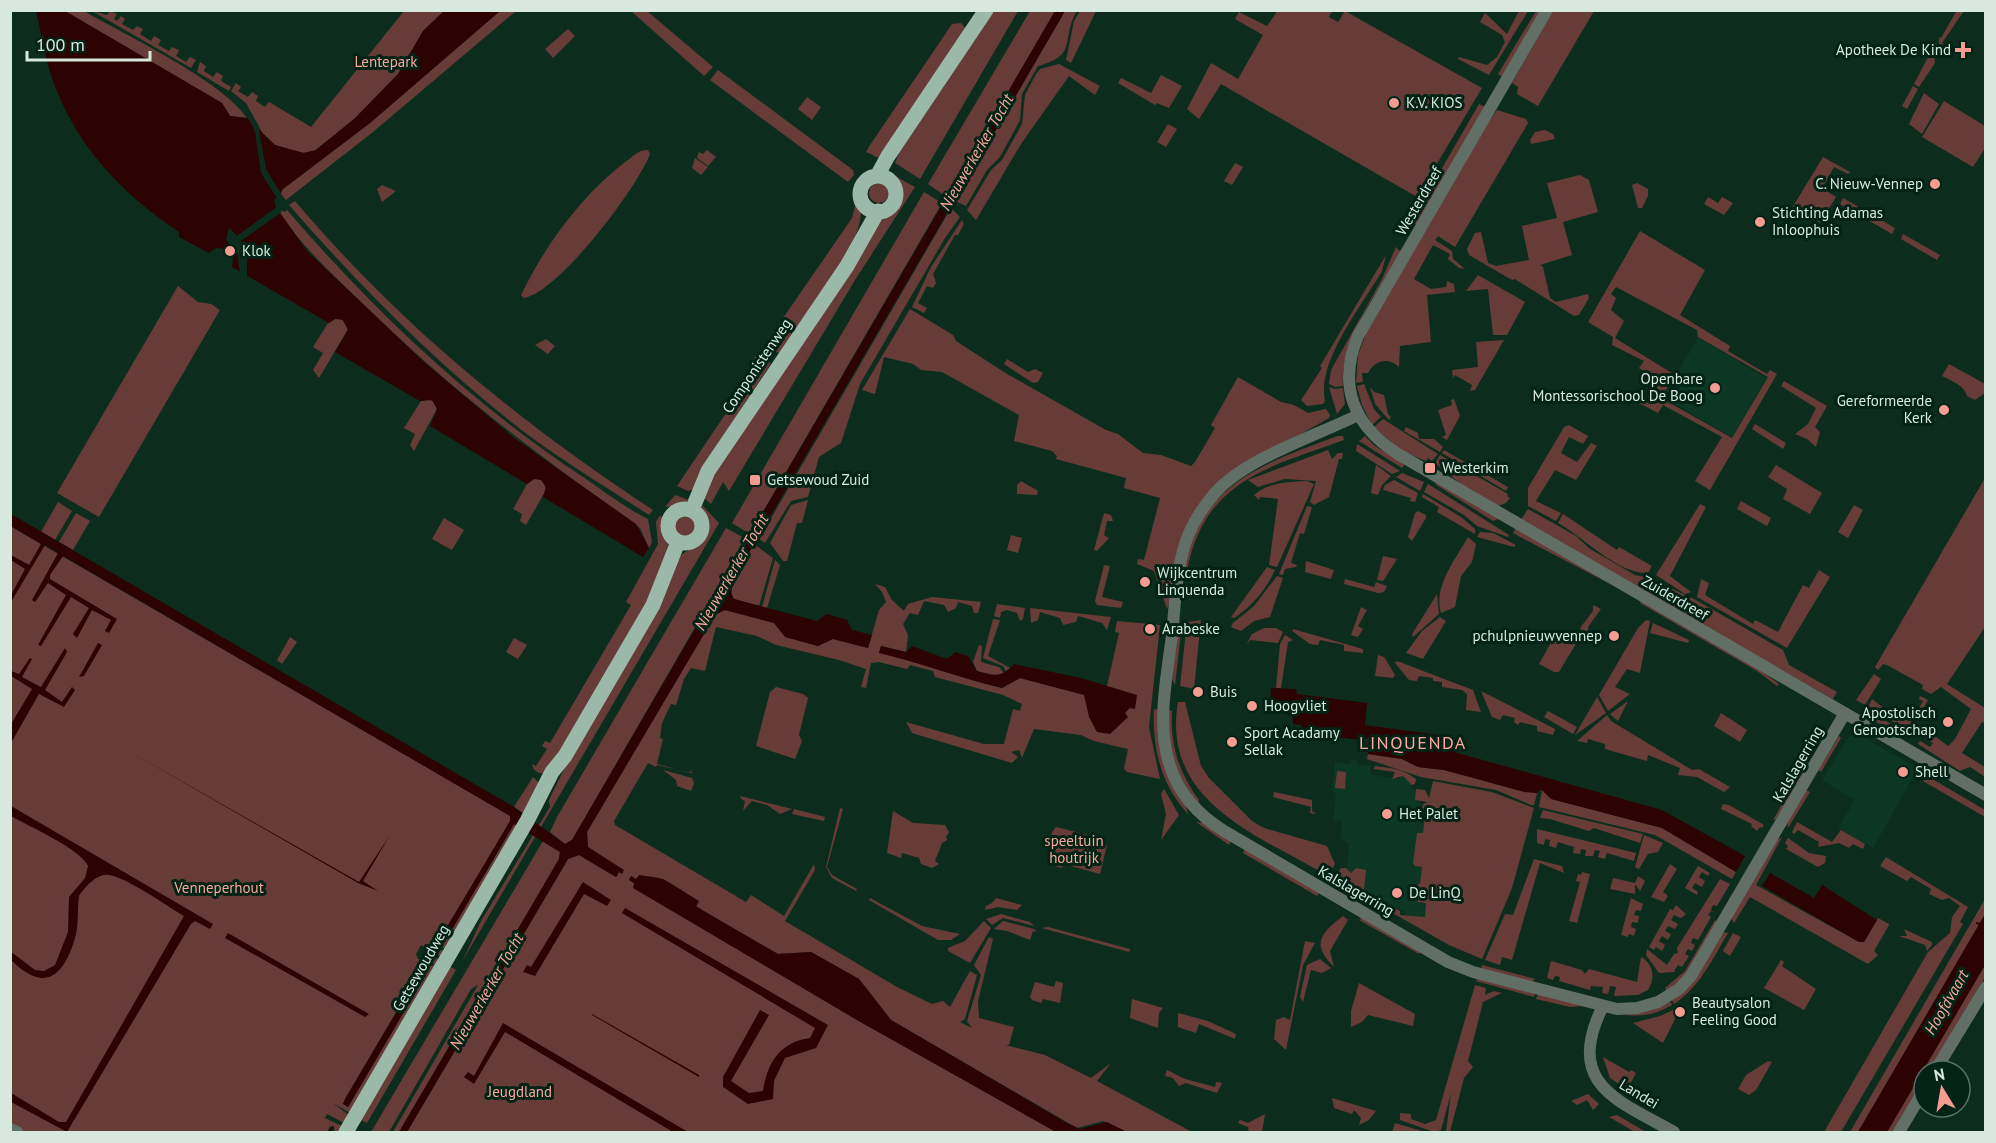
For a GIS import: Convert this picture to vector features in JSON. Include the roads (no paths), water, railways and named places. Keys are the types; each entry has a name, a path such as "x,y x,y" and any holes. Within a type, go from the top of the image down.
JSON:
{"main road":[{"path":"877,176 986,10"},
{"path":"893,183 877,176 869,178 861,188 862,201 872,209 890,207 894,202 896,189 891,175 894,149"},
{"name":"Componistenweg","path":"692,510 708,471 847,266 872,209"},
{"path":"692,510 700,517 702,533 694,542 678,542 669,532 670,518 677,511 692,510"},
{"name":"Getsewoudweg","path":"346,1132 527,821 552,772 565,756 653,605 678,542"}],"street":[{"name":"Westerdreef","path":"1358,415 1351,396 1349,370 1358,336 1547,10"},
{"name":"Zuiderdreef","path":"1358,415 1372,435 1398,454 1986,795"},
{"name":"Kalslagerring","path":"1358,415 1239,472 1214,494 1192,528 1180,563 1163,713 1164,744 1172,772 1187,798 1209,821 1448,962 1473,972 1603,1006 1628,1009 1651,1004 1679,989 1689,979 1845,713"},
{"path":"1942,1059 1986,987"},
{"name":"Landei","path":"1603,1006 1590,1053 1593,1075 1612,1097 1674,1132"},
{"path":"1899,1132 1912,1110"},
{"path":"10,1129 17,1132"}],"water":[{"path":"36,11 65,11 222,103 230,116 247,118 275,145 304,153 316,150 355,118 398,74 423,31 444,11 500,11 370,123 283,189 274,200 276,207 307,251 424,362 514,438 636,524 649,548 643,557 543,497 546,487 541,480 534,479 527,484 430,426 437,409 432,400 420,401 335,352 348,330 343,320 335,319 329,323 232,267 233,257 227,249 216,248 209,253 179,237 179,232 119,184 102,166 73,125 52,78"},
{"name":"Nieuwerkerker Tocht","path":"1055,11 1065,11 733,580 731,593 734,599 817,621 827,614 847,620 852,630 872,635 868,648 833,639 818,646 785,637 774,623 725,610 716,614 587,832 588,847 624,870 622,874 619,872 616,877 579,855 568,859 407,1132 399,1132 559,859 560,852 514,824 446,940 441,937 510,821 510,816 63,556 50,575 50,579 117,619 109,633 105,631 111,620 92,610 77,638 73,634 89,608 71,597 41,646 38,645 66,595 48,583 35,602 32,600 58,553 45,545 11,602 11,595 25,569 11,560 11,555 29,565 41,544 11,526 11,514 514,807 565,844 572,840"},
{"path":"98,643 102,645 84,676 79,677"},
{"path":"881,646 906,652 912,646 944,658 949,658 955,652 968,656 977,671 988,674 1002,674 1014,664 1081,678 1137,695 1135,709 1130,708 1125,713 1128,717 1110,734 1097,732 1089,717 1084,695 1020,678 1002,688 879,653"},
{"path":"65,648 67,652 45,690 62,702 72,687 75,690 64,707 39,694 11,743 11,724 32,689 11,676 11,671 19,674 30,658 32,659 22,677 41,687"},
{"path":"1271,688 1296,689 1297,694 1367,703 1365,725 1453,737 1454,752 1662,810 1745,856 1736,872 1662,828 1551,799 1541,789 1537,793 1524,792 1444,770 1418,767 1402,759 1368,754 1369,738 1361,740 1301,733 1301,725 1293,724 1293,716 1286,714 1287,706 1270,705"},
{"path":"127,750 359,882 390,835 363,881 378,891 358,883"},
{"path":"11,806 213,924 210,929 195,921 191,924 67,1132 11,1102 11,1093 59,1122 66,1122 184,916 126,881 109,875 100,876 79,896 75,938 70,952 58,971 42,978 22,970 11,960 10,951 35,970 44,971 55,965 68,932 69,897 85,878 88,866 65,845 11,816"},
{"path":"1770,873 1814,898 1822,885 1877,920 1864,942 1859,942 1762,886"},
{"path":"639,875 663,879 699,901 696,906 702,910 778,954 811,952 859,979 891,1020 1067,1123 1080,1129 1107,1122 1127,1132 1056,1132 857,1020 633,888 634,883 629,880 631,876 636,879"},
{"path":"583,882 611,900 607,906 584,894 535,976 523,972 527,965 531,967"},
{"path":"625,908 828,1025 816,1048 785,1058 774,1081 773,1099 748,1104 723,1087 723,1077 760,1010 769,1015 731,1081 749,1093 763,1091 771,1063 776,1056 790,1044 810,1038 815,1028 622,913"},
{"name":"Hoofdvaart","path":"1985,914 1985,965 1930,1059 1912,1059 1912,1089 1887,1132 1858,1132"},
{"path":"228,933 369,1014 365,1017 225,938"},
{"path":"423,967 428,971 348,1107 343,1104 345,1099"},
{"path":"592,1015 699,1075 699,1077"},
{"path":"503,1023 688,1132 673,1132 505,1032 474,1084 464,1077 468,1072 474,1076"}],"waterway":[{"path":"1977,923 1986,927"},
{"path":"329,1132 333,1127"}],"place":[{"name":"Apotheek De Kind","path":"1963,50"},
{"name":"K.V. KIOS","path":"1394,103"},
{"name":"C. Nieuw-Vennep","path":"1935,184"},
{"name":"Stichting Adamas Inloophuis","path":"1760,222"},
{"name":"Klok","path":"230,251"},
{"name":"Openbare Montessorischool De Boog","path":"1715,388"},
{"name":"Gereformeerde Kerk","path":"1944,410"},
{"name":"Westerkim","path":"1430,468"},
{"name":"Getsewoud Zuid","path":"755,480"},
{"name":"Wijkcentrum Linquenda","path":"1145,582"},
{"name":"Arabeske","path":"1150,629"},
{"name":"pchulpnieuwvennep","path":"1614,636"},
{"name":"Buis","path":"1198,692"},
{"name":"Hoogvliet","path":"1252,706"},
{"name":"Apostolisch Genootschap","path":"1948,722"},
{"name":"Sport Acadamy Sellak","path":"1232,742"},
{"name":"Shell","path":"1903,772"},
{"name":"Het Palet","path":"1387,814"},
{"name":"De LinQ","path":"1397,893"},
{"name":"Beautysalon Feeling Good","path":"1680,1012"}],"district":[{"name":"LINQUENDA","path":"1413,743"}],"park label":[{"name":"Lentepark","path":"386,62"},
{"name":"speeltuin houtrijk","path":"1074,850"},
{"name":"Venneperhout","path":"219,888"},
{"name":"Jeugdland","path":"520,1092"}]}
